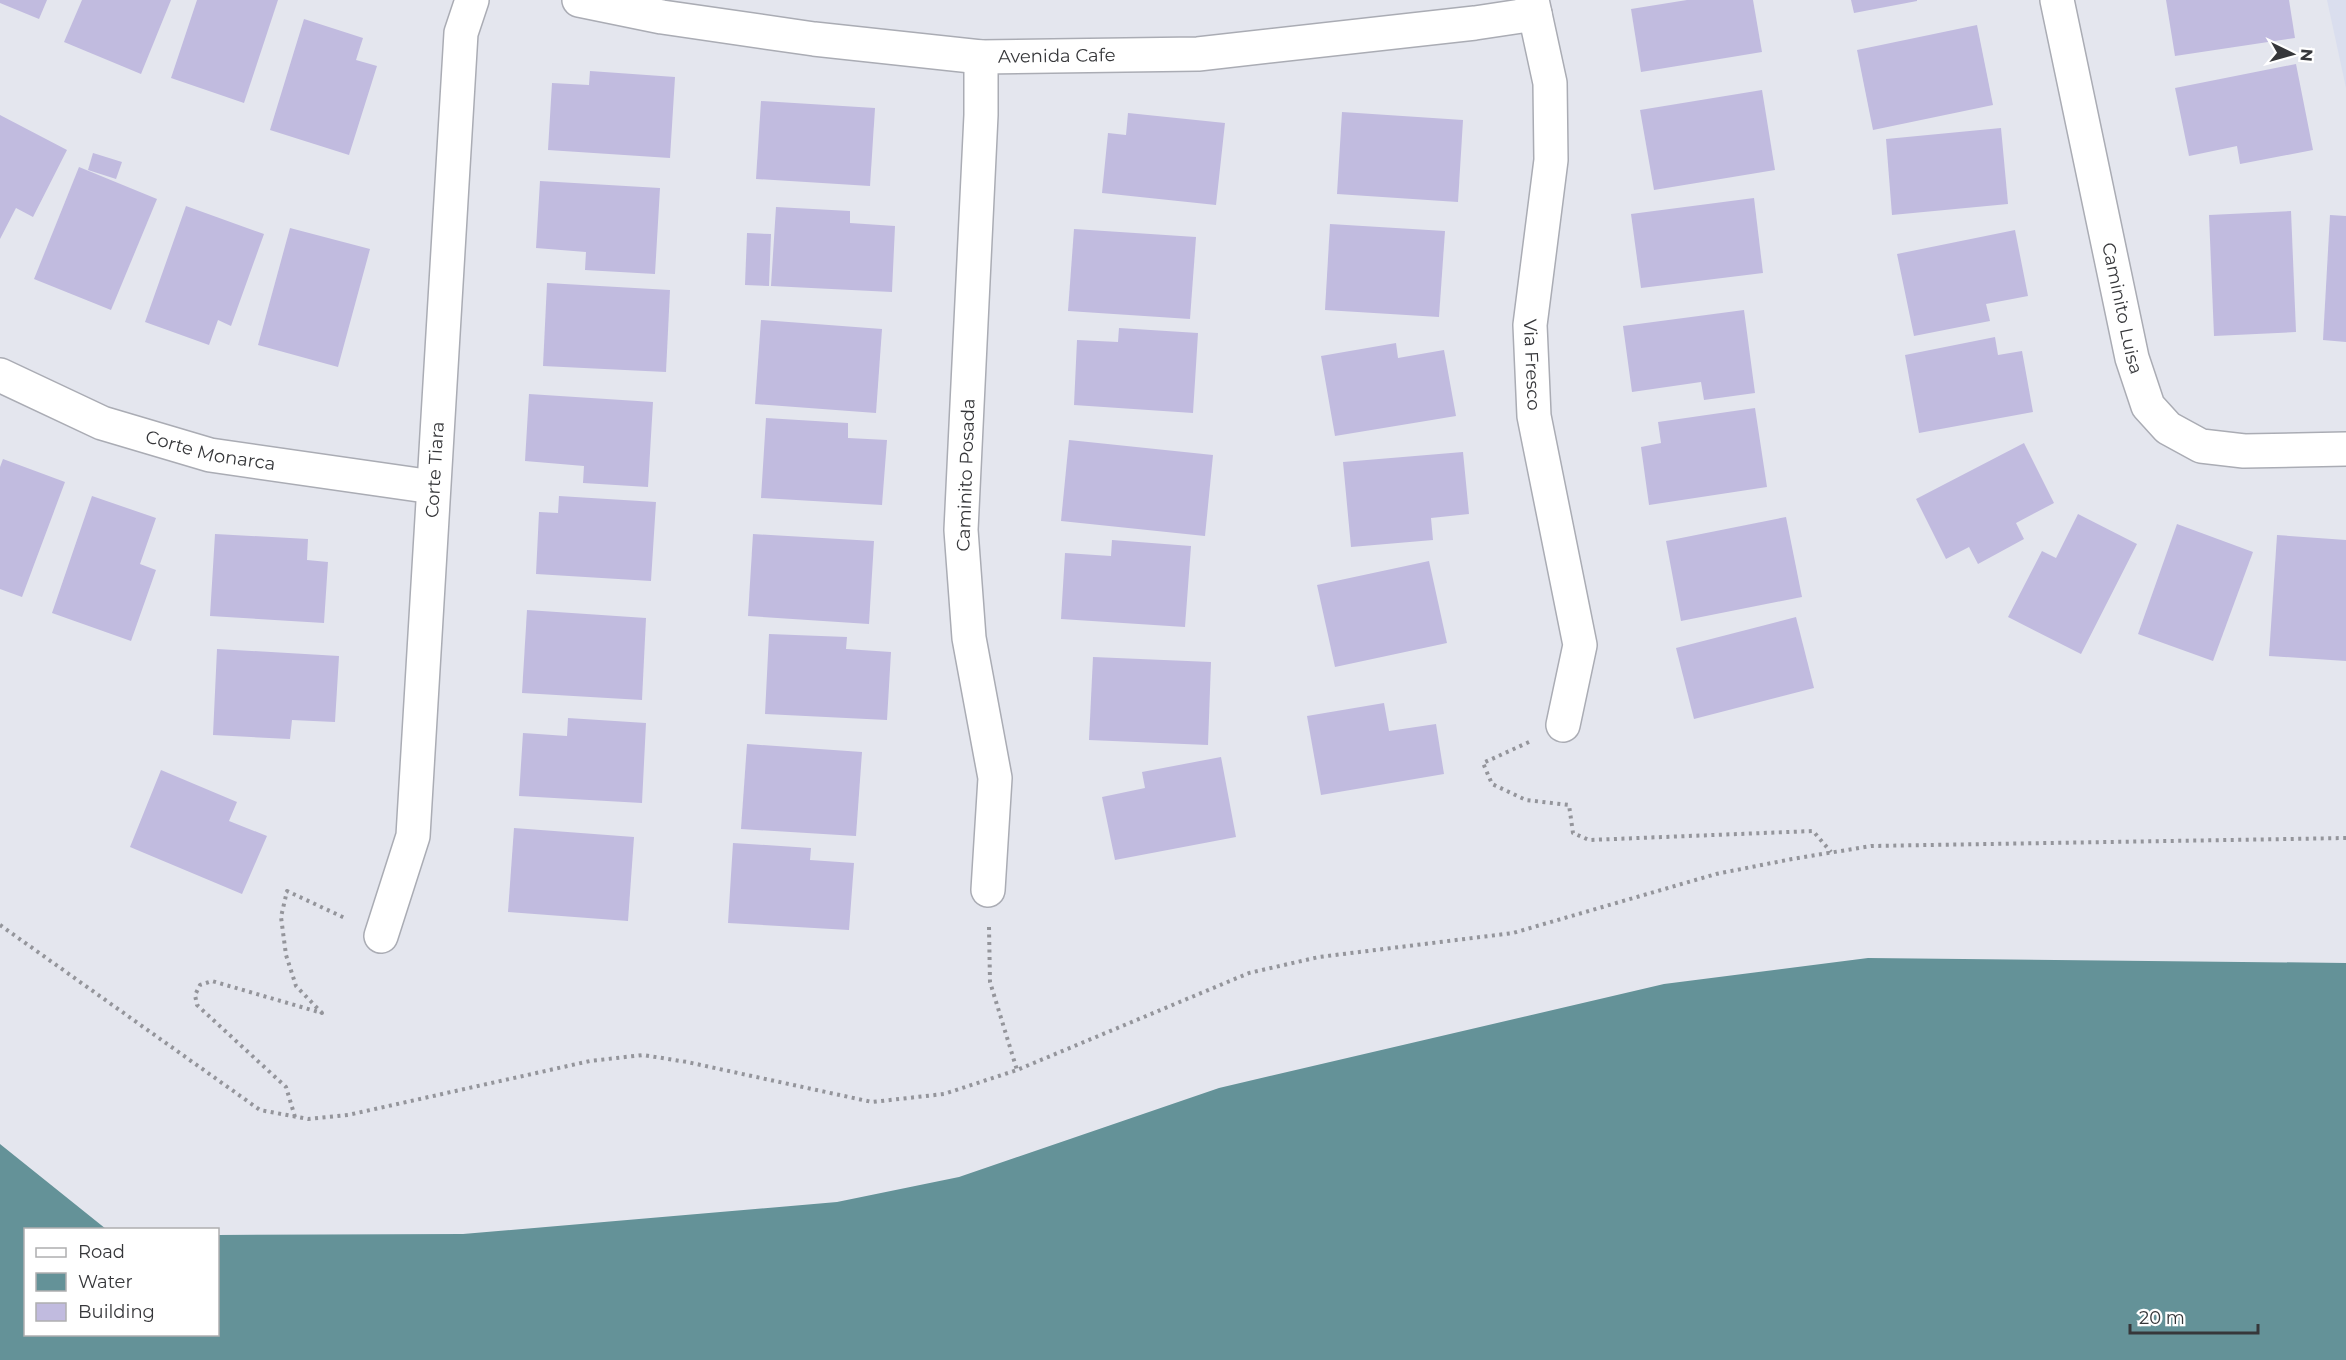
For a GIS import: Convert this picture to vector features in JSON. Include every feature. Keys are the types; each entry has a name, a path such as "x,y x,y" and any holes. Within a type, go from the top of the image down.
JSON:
{"street":[{"name":"Corte Tiara","path":"381,936 413,836 461,33 472,0"},
{"name":"Avenida Cafe","path":"579,0 662,17 814,39 981,57 1198,54 1475,23 1534,7"},
{"name":"Caminito Luisa","path":"2057,0 2132,358 2148,406 2168,428 2200,446 2244,451 2346,449"},
{"name":"Via Fresco","path":"1534,7 1550,83 1551,160 1530,325 1534,416 1580,645 1563,725"},
{"name":"Caminito Posada","path":"981,57 981,115 961,530 969,638 995,778 988,890"},
{"name":"Corte Monarca","path":"0,375 102,423 210,455 433,487"}],"path":[{"path":"1563,725 1483,763 1492,784 1526,800 1569,805 1573,833 1588,840 1813,831 1831,853"},
{"path":"0,925 260,1110 308,1119 348,1115 590,1061 644,1055 687,1062 872,1102 944,1095 1017,1070 1249,973 1319,957 1513,933 1716,874 1831,853 1871,846 2346,838"},
{"path":"988,890 990,982 1017,1070"},
{"path":"295,1117 286,1087 197,1005 195,995 200,985 212,981 322,1013 297,986 286,955 281,917 287,891 381,936"}],"shaded area":[{"path":"2327,0 2346,0 2346,88"}],"water":[{"path":"1868,958 2346,963 2346,1360 0,1360 0,1144 105,1228 24,1228 24,1336 219,1336 219,1235 463,1234 837,1202 959,1177 1219,1088 1664,984"}],"building":[{"path":"0,0 47,0 39,19 0,3"},
{"path":"82,0 171,0 141,74 64,42"},
{"path":"197,0 278,0 244,103 171,78"},
{"path":"1687,0 1753,0 1762,52 1641,72 1631,9"},
{"path":"1851,0 1917,0 1917,1 1854,13"},
{"path":"2166,0 2289,0 2295,38 2175,56"},
{"path":"304,19 363,38 356,60 377,66 349,155 270,130"},
{"path":"1977,25 1993,105 1873,130 1857,50"},
{"path":"2296,64 2313,150 2240,164 2237,146 2189,156 2175,88"},
{"path":"590,71 675,77 670,158 548,150 552,83 589,85"},
{"path":"1762,90 1775,170 1654,190 1640,110"},
{"path":"761,101 875,108 870,186 756,179"},
{"path":"1342,112 1463,120 1458,202 1337,194"},
{"path":"1128,113 1225,123 1216,205 1102,193 1108,133 1126,135"},
{"path":"0,115 67,150 33,217 16,208 0,239"},
{"path":"2001,128 2008,204 1892,215 1886,139"},
{"path":"93,153 122,162 116,179 88,170"},
{"path":"79,167 157,199 111,310 34,279"},
{"path":"540,181 660,188 655,274 585,270 586,252 536,248"},
{"path":"1754,198 1763,273 1641,288 1631,214"},
{"path":"186,206 264,234 231,326 218,320 209,345 145,322"},
{"path":"776,207 850,211 850,223 895,226 892,292 771,286"},
{"path":"2291,211 2296,332 2214,336 2209,215"},
{"path":"2330,215 2346,216 2346,342 2323,340"},
{"path":"1330,224 1445,231 1439,317 1325,310"},
{"path":"290,228 370,249 338,367 258,345"},
{"path":"1074,229 1196,237 1190,319 1068,311"},
{"path":"2015,230 2028,296 1986,304 1990,321 1914,336 1897,254"},
{"path":"747,233 771,234 769,286 745,285"},
{"path":"547,283 670,290 666,372 543,366"},
{"path":"1744,310 1755,393 1704,400 1701,382 1632,392 1623,326"},
{"path":"761,320 882,329 876,413 755,404"},
{"path":"1119,328 1198,333 1193,413 1074,405 1077,340 1118,342"},
{"path":"1995,337 1998,355 2022,351 2033,412 1919,433 1905,355"},
{"path":"1396,343 1398,358 1444,350 1456,416 1335,436 1321,356"},
{"path":"529,394 653,402 648,487 583,483 584,466 525,461"},
{"path":"1755,408 1767,487 1649,505 1641,447 1661,443 1658,422"},
{"path":"766,418 848,423 848,438 887,440 882,505 761,498"},
{"path":"1069,440 1213,455 1205,536 1061,521"},
{"path":"2024,443 2054,503 2016,523 2024,539 1978,564 1969,547 1946,559 1916,499"},
{"path":"1463,452 1469,514 1431,518 1433,540 1351,547 1343,462"},
{"path":"3,459 65,482 22,597 0,589 0,467"},
{"path":"92,496 156,518 140,564 156,570 131,641 52,613"},
{"path":"559,496 656,502 651,581 536,574 539,512 558,513"},
{"path":"2078,514 2137,544 2081,654 2008,617 2042,551 2056,558"},
{"path":"1786,517 1802,597 1681,621 1666,541"},
{"path":"2177,524 2253,552 2213,661 2138,634"},
{"path":"215,534 308,539 307,560 328,562 324,623 210,616"},
{"path":"753,534 874,541 869,624 748,616"},
{"path":"2277,535 2346,540 2346,661 2269,656"},
{"path":"1112,540 1191,546 1185,627 1061,619 1065,553 1111,556"},
{"path":"1429,561 1447,643 1335,667 1317,585"},
{"path":"527,610 646,618 642,700 522,693"},
{"path":"1796,617 1814,688 1694,719 1676,648"},
{"path":"769,634 847,637 846,649 891,652 887,720 765,714"},
{"path":"217,649 339,656 335,722 292,720 290,739 213,735"},
{"path":"1093,657 1211,662 1208,745 1089,740"},
{"path":"1384,703 1389,731 1436,724 1444,774 1321,795 1307,716"},
{"path":"568,718 646,723 642,803 519,796 523,733 567,736"},
{"path":"747,744 862,752 856,836 741,829"},
{"path":"1221,757 1236,837 1115,860 1102,797 1145,788 1142,772"},
{"path":"161,770 237,802 229,821 267,836 242,894 130,847"},
{"path":"514,828 634,837 628,921 508,912"},
{"path":"733,843 811,848 810,860 854,863 849,930 728,923"}]}
